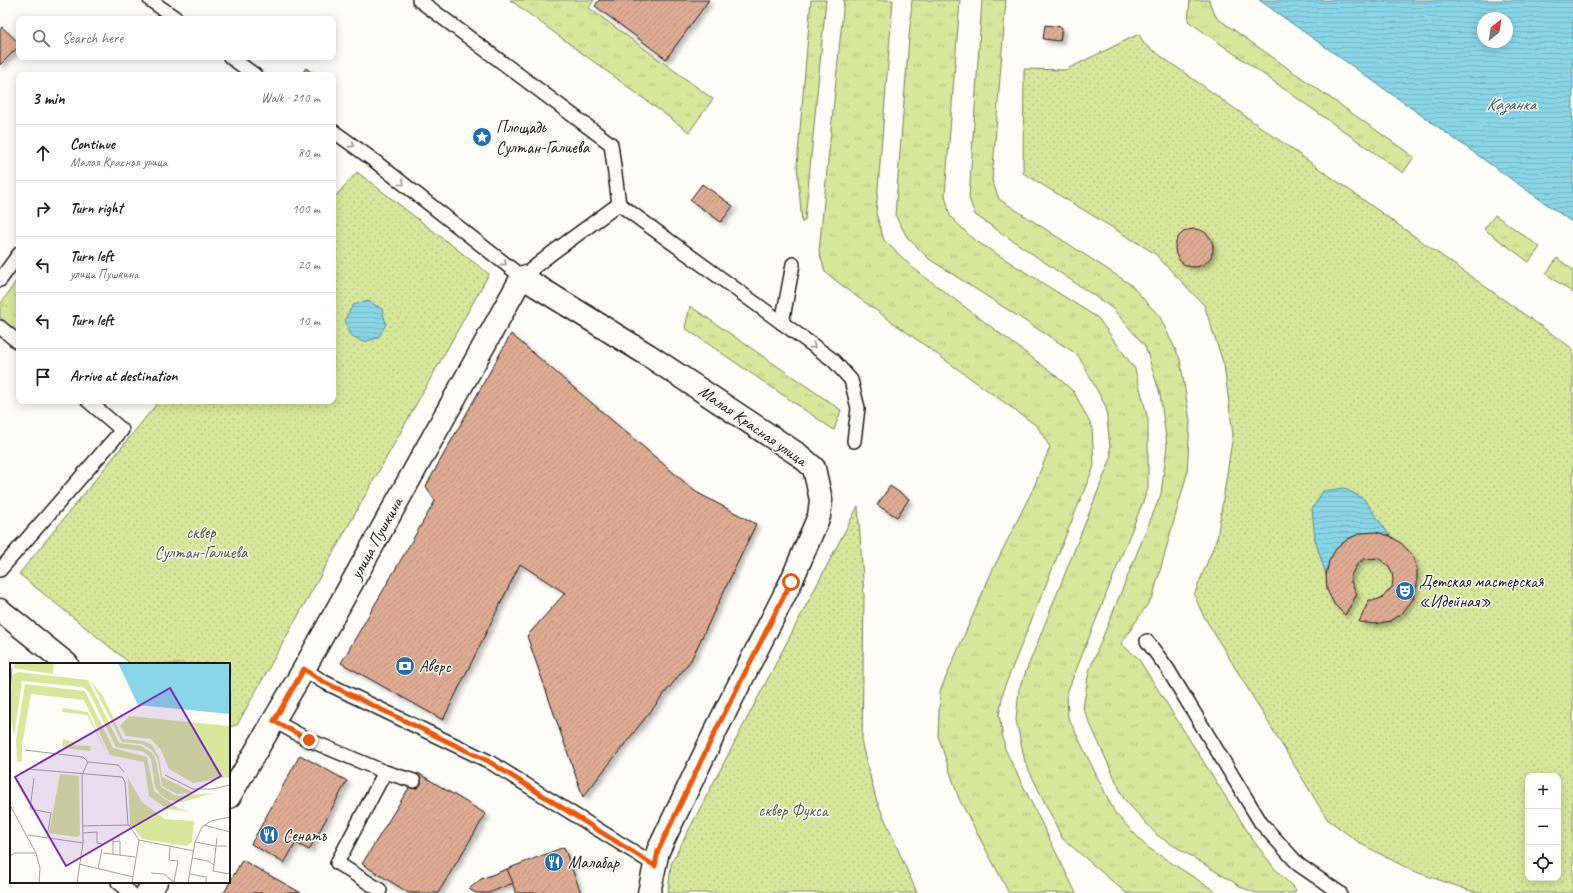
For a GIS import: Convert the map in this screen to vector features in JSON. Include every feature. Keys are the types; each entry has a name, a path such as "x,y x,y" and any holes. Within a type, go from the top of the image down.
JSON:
{"street":[{"name":"улица Пушкина","path":"230,795 304,669 522,277"},
{"name":"Малая Красная улица","path":"522,277 648,355 799,454 814,468 818,485 821,500 819,516 791,582 715,732 658,851 649,893"},
{"path":"0,610 66,663"},
{"path":"147,893 155,883"}],"lane":[{"path":"150,0 173,16"},
{"path":"420,0 611,144 619,204 833,360 851,380 858,408 854,441"},
{"path":"234,60 251,72"},
{"path":"336,133 372,159 522,277 619,204"},
{"path":"2,274 16,258"},
{"path":"782,323 793,264"},
{"path":"0,326 16,340"},
{"path":"0,570 122,430 92,404"},
{"path":"1148,641 1167,668 1262,823 1299,865 1340,893"},
{"path":"304,669 328,684 488,761 655,866"},
{"path":"274,721 309,740 385,772 414,781"},
{"path":"380,890 337,863 385,772"},
{"path":"119,883 131,893"}],"green space":[{"path":"510,0 594,0 589,8 713,99 689,132"},
{"path":"811,0 826,0 805,220 802,223 797,165"},
{"path":"844,0 893,0 876,213 884,240 913,268 1054,374 1074,392 1092,427 1094,466 1004,688 999,715 1005,749 1076,893 1009,893 959,799 938,736 940,691 992,571 1033,489 1050,447 1037,426 849,291 825,272 819,251"},
{"path":"912,0 960,0 945,195 950,216 973,239 1098,318 1135,369 1148,419 1148,489 1067,693 1068,717 1115,813 1147,847 1218,893 1126,893 1062,838 1025,762 1016,720 1019,689 1111,458 1106,407 1078,355 929,259 907,237 895,215"},
{"path":"982,0 1006,0 992,180 999,199 1130,284 1160,317 1180,359 1190,421 1187,474 1153,596 1121,644 1138,658 1253,840 1275,869 1296,890 1294,893 1256,893 1243,888 1158,836 1124,799 1083,708 1089,671 1161,494 1167,445 1160,394 1145,346 1112,308 975,215 969,198"},
{"path":"1190,0 1209,0 1217,18 1414,157 1403,173 1188,21"},
{"path":"1139,34 1144,44 1573,349 1573,893 1477,893 1413,871 1361,844 1327,819 1203,615 1194,595 1217,538 1233,435 1224,365 1204,305 1154,253 1023,173 1024,69 1065,70"},
{"name":"сквер Султан-Галиева","path":"357,172 489,274 237,725 230,727 230,663 130,663 19,574 157,404 336,404 336,196"},
{"path":"1495,215 1540,247 1529,262 1484,229"},
{"path":"1557,258 1573,270 1573,293 1546,274"},
{"path":"16,281 16,331 0,317 0,305"},
{"path":"690,306 841,410 834,430 685,328"},
{"name":"cквер Фукса","path":"858,506 864,595 862,745 876,799 917,893 668,893 671,864"}],"water":[{"name":"Казанка","path":"1259,0 1573,0 1573,223"},
{"path":"368,301 382,309 386,324 378,338 363,342 349,334 345,319 353,305"},
{"path":"1344,488 1364,499 1390,536 1366,533 1356,535 1348,539 1334,553 1326,575 1315,540 1312,509 1323,491"}],"building":[{"path":"599,0 709,0 666,59 595,6"},
{"path":"1045,25 1062,27 1060,41 1043,39"},
{"path":"2,27 16,40 16,49 0,65 0,30"},
{"path":"306,68 311,72 303,72"},
{"path":"702,184 733,206 721,222 690,200"},
{"path":"1190,229 1198,229 1205,232 1210,237 1213,248 1210,259 1205,264 1198,267 1190,267 1183,264 1178,259 1175,252 1175,244 1178,237 1183,232"},
{"path":"511,334 696,492 756,524 691,660 583,797 527,636 565,593 520,564 443,720 341,663 435,501 426,486"},
{"path":"890,486 909,499 897,517 877,505"},
{"path":"1376,532 1390,536 1402,544 1412,555 1417,569 1417,584 1413,599 1403,612 1390,621 1375,624 1359,622 1369,600 1376,600 1383,597 1392,587 1392,573 1389,566 1378,558 1364,559 1358,563 1351,575 1351,582 1357,594 1345,615 1334,604 1327,590 1326,575 1329,561 1336,549 1348,539 1361,533"},
{"path":"300,755 347,781 309,850 296,843 284,863 251,844"},
{"path":"418,773 486,814 438,893 409,893 362,864"},
{"path":"564,847 581,893 516,893 507,869"},
{"path":"242,860 301,893 224,893"},
{"path":"507,869 513,883 489,893 476,893 469,889 481,879"}],"place":[{"name":"Площадь Султан-Галиева","path":"482,137"},
{"name":"Детская мастерская «Идейная»","path":"1405,591"},
{"name":"Аверс","path":"405,666"},
{"name":"Сенатъ","path":"269,835"},
{"name":"Малабар","path":"554,862"}],"route":[{"path":"309,740 274,721 304,669 322,681 488,761 655,866 658,851 715,732 791,582"}]}
